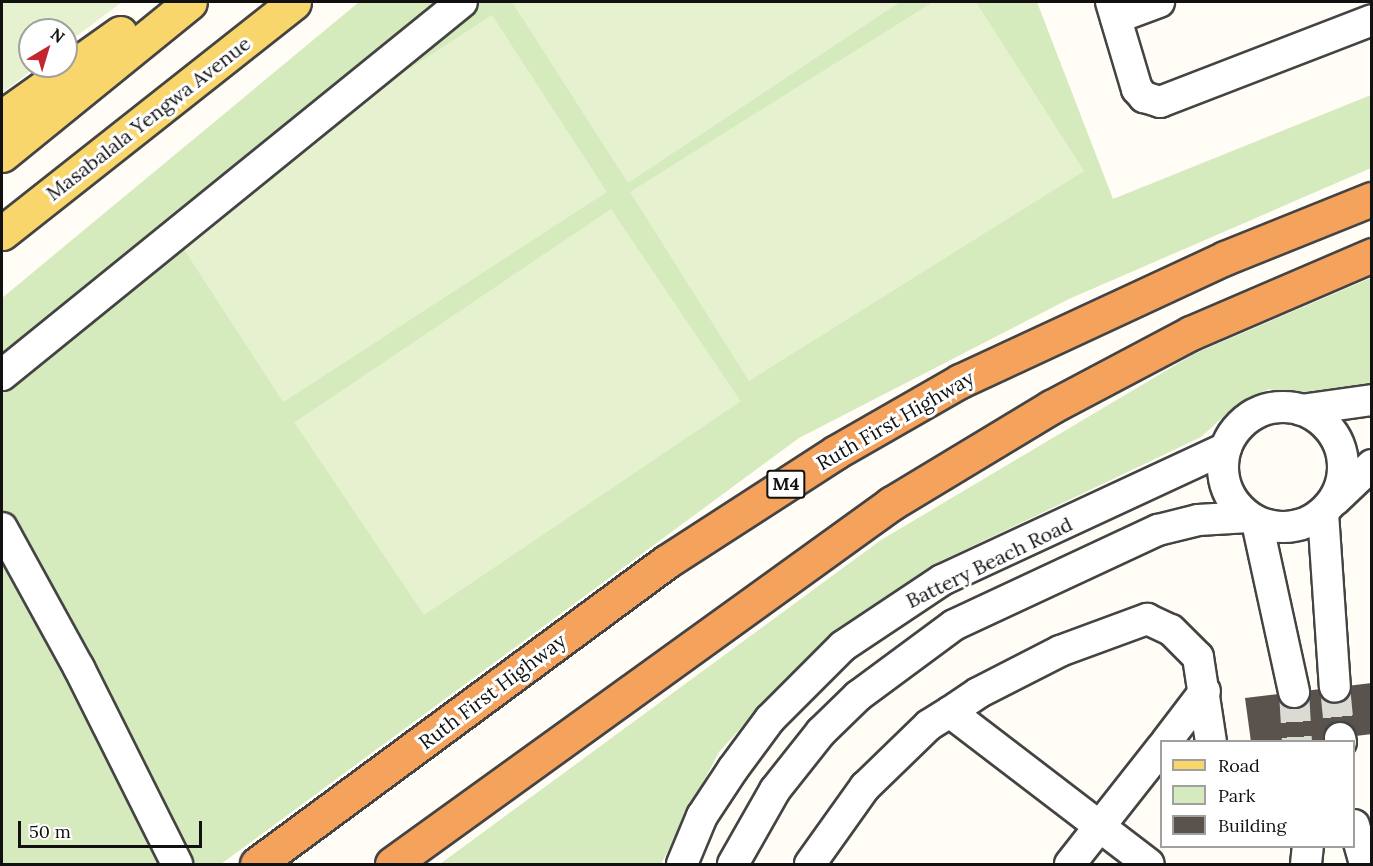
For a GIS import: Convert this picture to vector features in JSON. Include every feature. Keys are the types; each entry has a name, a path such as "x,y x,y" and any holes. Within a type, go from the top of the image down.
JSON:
{"highway":[{"name":"Ruth First Highway","path":"257,864 666,562 836,452 970,376 1225,258 1371,199"},
{"path":"392,864 892,503 1051,407 1191,333 1371,255"}],"main road":[{"path":"2,117 165,2"},
{"path":"2,155 190,2"},
{"name":"Masabalala Yengwa Avenue","path":"2,233 294,2"},
{"path":"2,256 251,37"}],"street":[{"path":"2,375 462,2"},
{"path":"1159,2 1113,10 1137,88 1144,97 1160,102 1371,20"},
{"path":"1294,692 1253,519 1235,504 1226,486 1223,467 1226,448 1234,432 1264,410 1300,410 1371,400"},
{"path":"1300,410 1318,418 1341,448 1341,485 1328,508 1335,687"},
{"name":"Battery Beach Road","path":"682,864 702,816 733,769 770,719 843,646 942,580 1226,448"},
{"path":"732,864 776,790 820,732 858,696 954,625 1158,531 1197,520 1253,519 1279,528 1303,525 1328,508 1371,465"},
{"path":"2,528 98,705 172,858"},
{"path":"810,864 866,787 929,725 978,693 1060,651 1147,618 1159,622 1190,645 1203,671 1210,740"},
{"path":"1167,740 1205,691"},
{"path":"950,712 1149,864"},
{"path":"1070,864 1160,748"},
{"path":"1355,832 1365,864"},
{"path":"1306,864 1308,848"}],"green space":[{"path":"2,2 122,2 78,35 78,18 18,18 18,78 21,78 2,93"},
{"path":"359,2 1037,2 1113,199 1371,95 1371,168 1069,299 799,438 221,864 2,864 2,298"},
{"path":"512,2 900,2 628,183"},
{"path":"933,2 976,2 1084,171 749,381 630,192"},
{"path":"492,15 607,192 283,402 168,225"},
{"path":"611,209 741,401 424,615 294,423"},
{"path":"1371,278 1371,383 1314,397 1269,389 1236,405 1201,437 943,560 820,647 778,687 719,752 661,864 440,864 881,540 1194,354"}],"building":[{"path":"1372,683 1372,734 1323,740 1251,740 1245,698"}],"tunnel":[{"path":"1335,687 1340,738"},
{"path":"1294,692 1297,740"}]}
